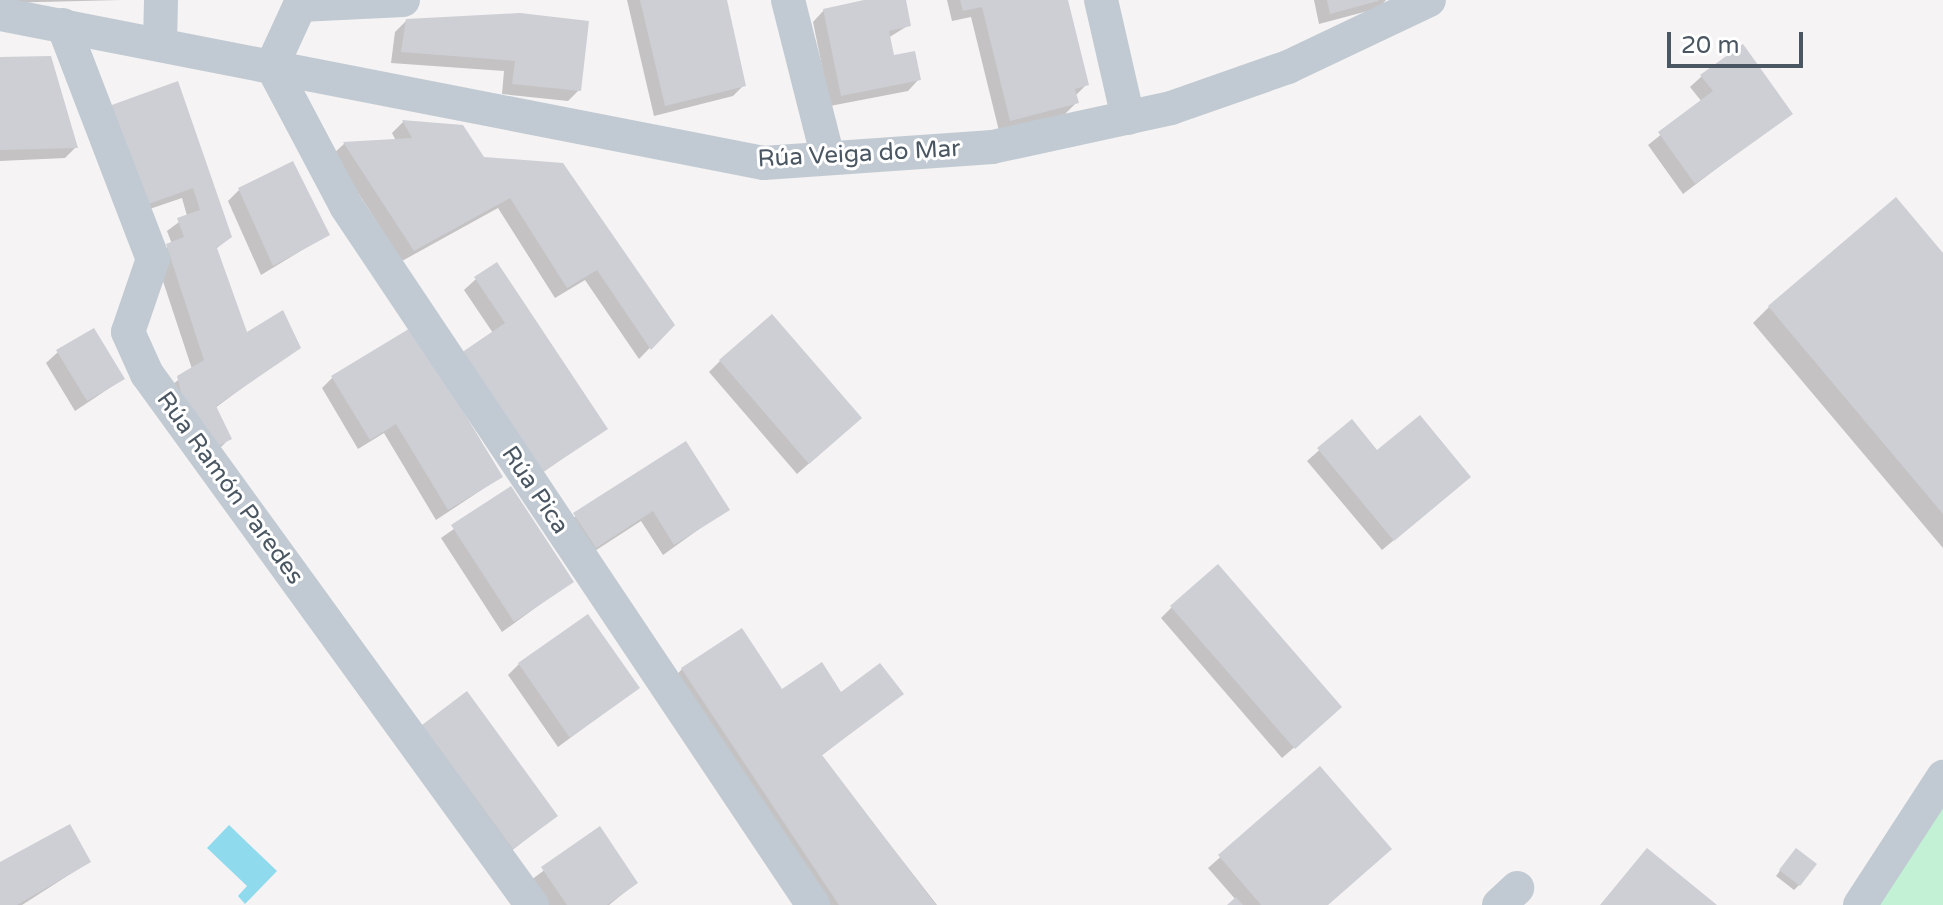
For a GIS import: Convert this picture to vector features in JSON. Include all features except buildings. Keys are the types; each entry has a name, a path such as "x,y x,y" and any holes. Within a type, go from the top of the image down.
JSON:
{"street":[{"path":"160,44 161,0"},
{"path":"272,66 300,5 403,0"},
{"path":"788,0 828,158"},
{"path":"1101,0 1128,118"},
{"name":"Rúa Veiga do Mar","path":"0,14 764,163 992,147 1128,118 1288,67 1429,0"},
{"name":"Rúa Ramón Paredes","path":"63,25 153,259 128,332 147,374 532,905"},
{"name":"Rúa Pica","path":"272,66 346,206 813,905"},
{"path":"1860,905 1943,777"}],"green space":[{"path":"1943,777 1943,905 1860,905"}],"water":[{"path":"229,825 277,871 245,904 238,896 247,886 207,848"}]}
